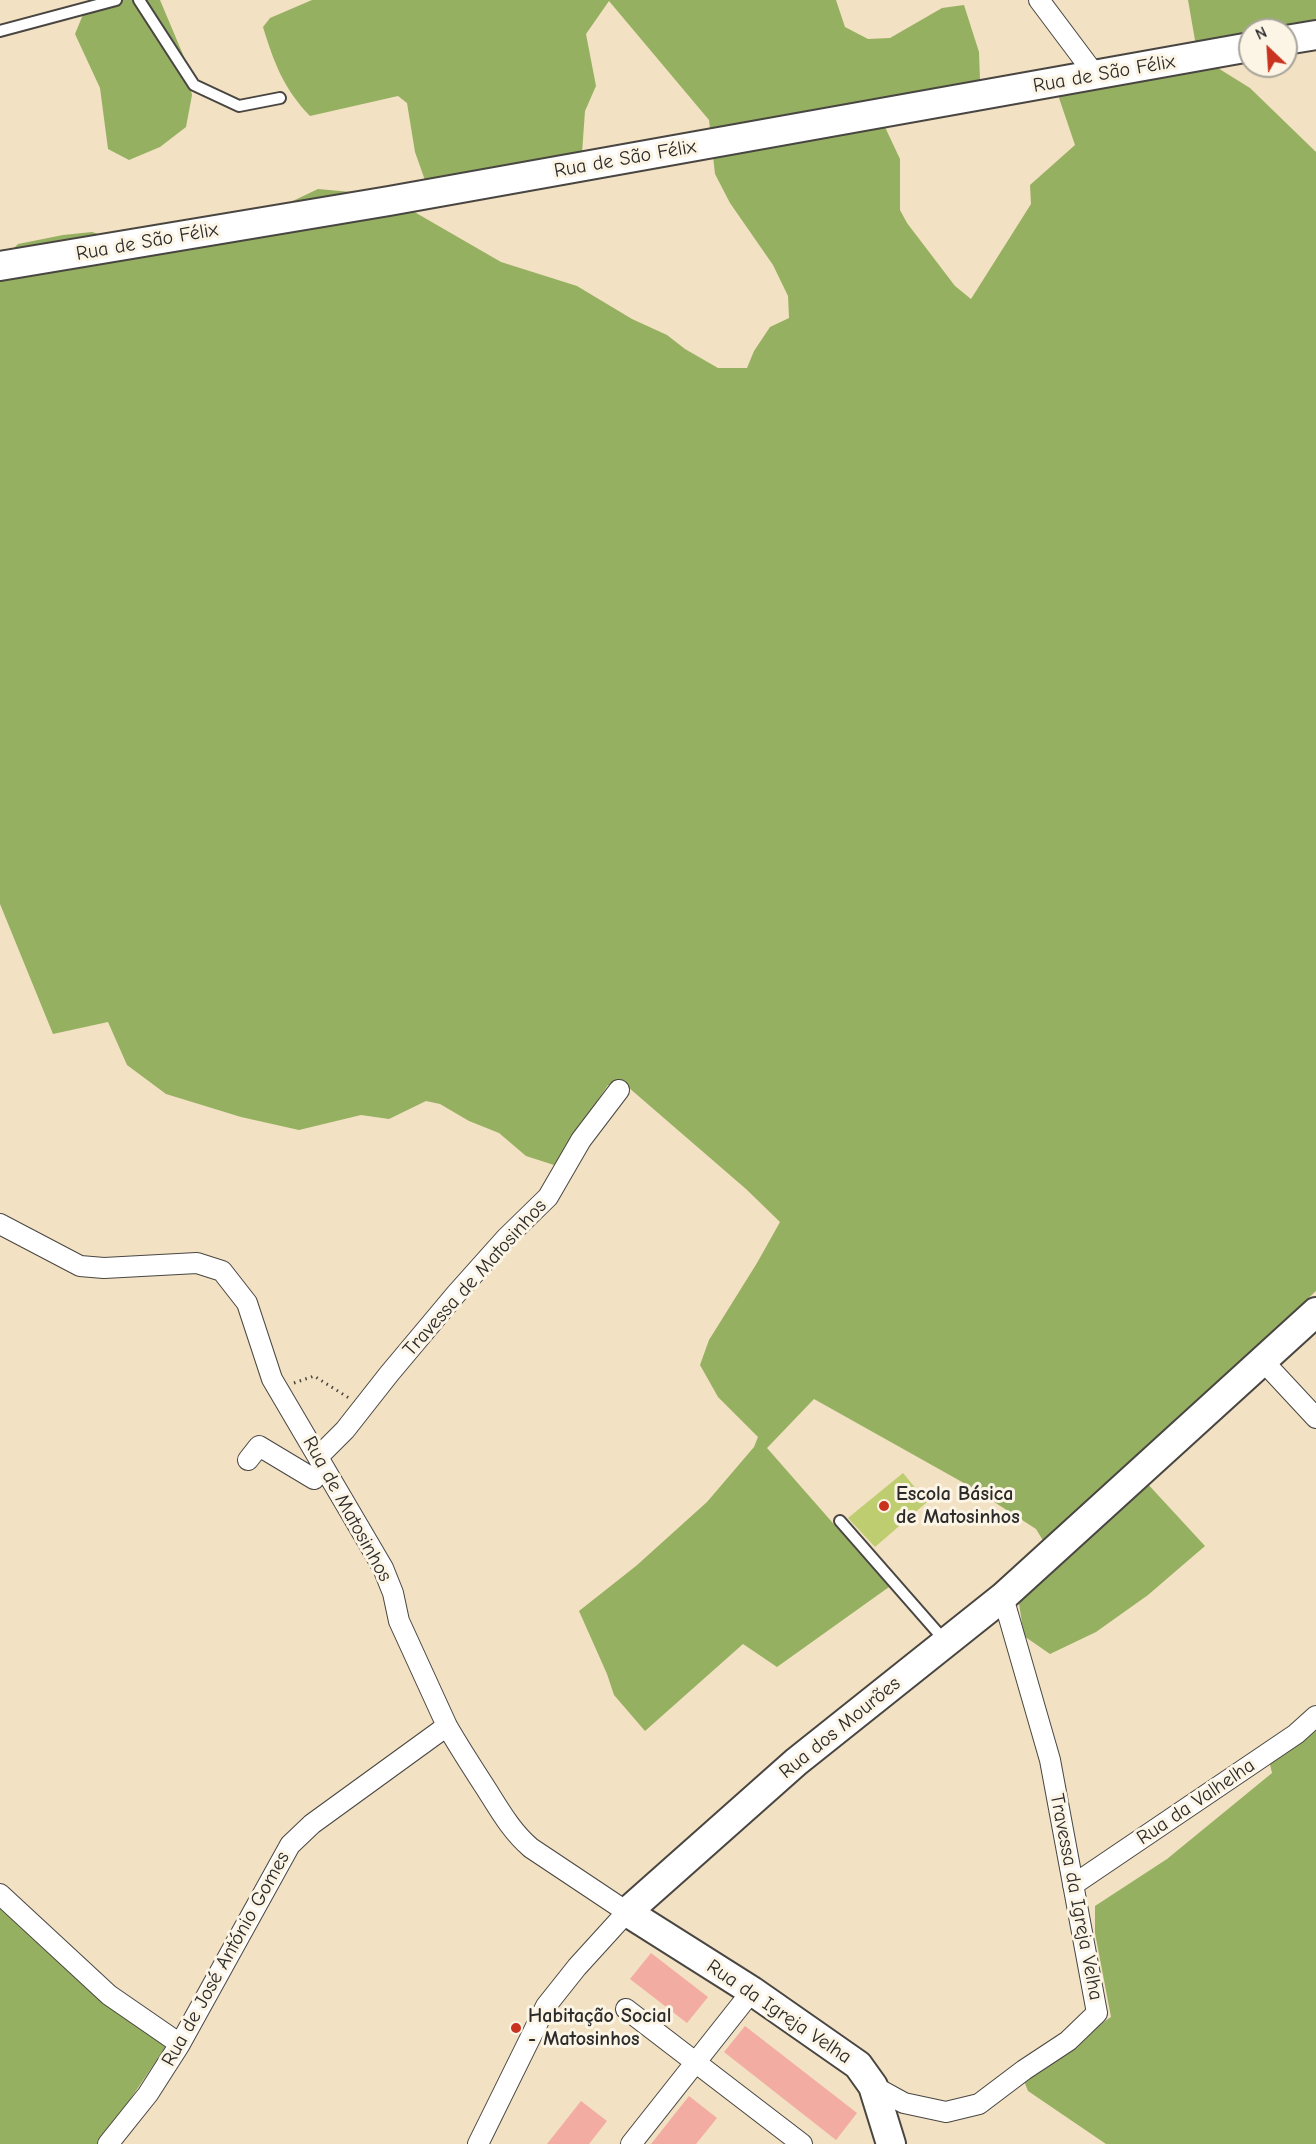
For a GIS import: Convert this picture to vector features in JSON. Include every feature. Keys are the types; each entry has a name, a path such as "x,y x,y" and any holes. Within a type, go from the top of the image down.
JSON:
{"main road":[{"path":"1298,38 1316,34"},
{"name":"Rua de São Félix","path":"0,266 389,201 1238,49"},
{"name":"Rua dos Mourões","path":"627,1912 796,1762 1003,1597 1316,1312"},
{"name":"Rua da Igreja Velha","path":"627,1912 752,1991 849,2058 866,2074 873,2086 891,2144"}],"street":[{"path":"1039,0 1096,75"},
{"name":"Travessa de Matosinhos","path":"319,1456 345,1430 456,1294 506,1238 548,1197 581,1140 619,1090"},
{"name":"Rua de Matosinhos","path":"0,1224 80,1266 104,1268 197,1263 222,1271 247,1303 272,1379 383,1568 393,1593 399,1621 447,1726 502,1814 520,1838 531,1848 627,1912"},
{"path":"1263,1361 1316,1418"},
{"path":"248,1460 259,1446 314,1479"},
{"name":"Travessa da Igreja Velha","path":"873,2086 904,2103 946,2112 979,2104 1068,2041 1098,2013 1050,1760 1003,1597"},
{"name":"Rua da Valhelha","path":"1073,1884 1296,1734 1316,1716"},
{"name":"Rua de José António Gomes","path":"108,2144 148,2094 180,2044 290,1845 312,1824 447,1726"},
{"path":"0,1894 109,1995 180,2044"},
{"name":"Rua dos Mourões","path":"478,2144 546,2006 577,1967 627,1912"},
{"path":"631,2144 752,1991"},
{"path":"626,2009 802,2144"}],"lane":[{"path":"0,31 116,0"},
{"path":"139,0 194,85 239,106 280,98"},
{"path":"840,1521 946,1642"}],"path":[{"path":"292,1383 314,1376 363,1407"}],"green space":[{"path":"89,0 160,0 184,57 192,95 186,127 160,147 129,160 108,149 100,88 75,34"},
{"path":"312,0 836,0 845,27 868,39 890,38 942,8 964,5 979,52 980,80 876,108 900,159 900,210 907,223 955,286 971,299 1031,204 1030,185 1075,145 1057,92 1196,46 1188,0 1316,0 1316,25 1298,28 1298,18 1238,18 1238,46 1213,65 1250,88 1316,152 1316,1291 1205,1394 1133,1468 1205,1546 1148,1595 1096,1632 1050,1654 1024,1636 1018,1597 1044,1542 1036,1529 971,1487 814,1399 767,1448 889,1587 777,1667 743,1644 645,1731 614,1695 579,1611 636,1566 707,1502 754,1447 758,1437 718,1397 700,1365 709,1340 780,1222 746,1189 628,1087 608,1085 554,1165 526,1156 499,1133 469,1121 440,1104 426,1101 389,1119 361,1115 299,1130 241,1117 166,1094 127,1065 108,1022 53,1034 0,904 0,253 18,244 63,235 92,232 124,242 242,225 318,189 385,195 501,262 577,286 632,319 667,335 685,349 718,368 747,368 754,351 770,327 789,318 788,296 773,265 730,203 715,174 709,120 609,1 586,34 596,86 585,111 582,153 427,186 415,152 407,103 398,96 310,116 293,96 271,52 263,27 270,18"},
{"path":"903,1473 927,1502 875,1547 848,1518"},
{"path":"1316,1727 1316,2144 1106,2144 1028,2091 1024,2081 1056,2054 1111,2017 1095,1933 1095,1906 1167,1859 1272,1773 1269,1760"},
{"path":"0,1905 171,2039 98,2144 0,2144"}],"building":[{"path":"651,1953 708,1997 687,2023 630,1979"},
{"path":"745,2026 857,2113 836,2140 724,2052"},
{"path":"689,2096 717,2118 696,2144 651,2144"},
{"path":"581,2101 607,2121 589,2144 547,2144"}],"place":[{"name":"Escola Básica de Matosinhos","path":"884,1506"},
{"name":"Habitação Social - Matosinhos","path":"516,2028"}]}
